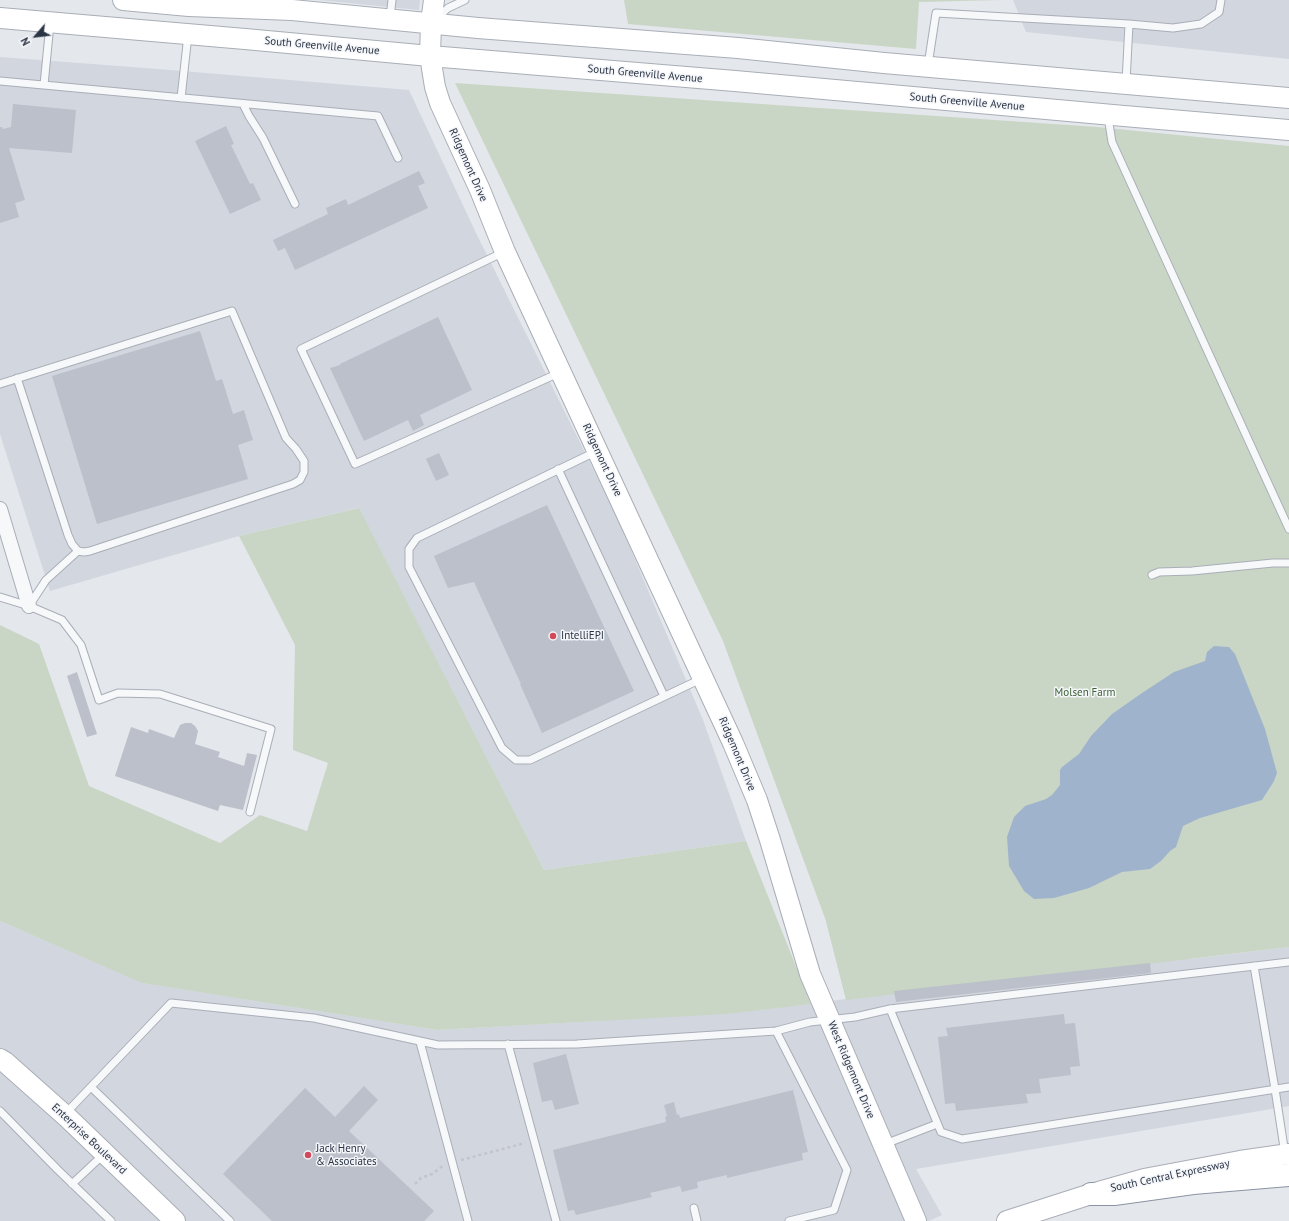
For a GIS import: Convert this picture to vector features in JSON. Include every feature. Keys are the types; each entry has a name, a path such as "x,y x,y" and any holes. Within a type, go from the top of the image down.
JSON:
{"highway":[{"path":"1091,1194 1114,1194 1192,1183 1288,1161"}],"main road":[{"path":"123,0 180,4 286,5 390,10 431,23 478,28 738,48 927,67 1289,98"},
{"name":"Ridgemont Drive","path":"434,0 431,23 430,56 435,87 440,103 480,190 504,252 733,743 757,800 793,916"},
{"path":"180,4 188,34"},
{"name":"South Greenville Avenue","path":"0,18 1289,130"},
{"path":"1116,116 1126,84"},
{"name":"West Ridgemont Drive","path":"793,916 810,974 916,1221"},
{"name":"Enterprise Boulevard","path":"0,1059 64,1115 175,1221"},
{"path":"1008,1221 1091,1194"}],"street":[{"path":"0,509 29,606"}],"lane":[{"path":"431,23 448,8 465,0"},
{"path":"927,67 936,14 1128,24 1173,28 1201,24 1219,12 1221,0"},
{"path":"44,85 50,22"},
{"path":"1126,84 1128,24"},
{"path":"181,98 188,34"},
{"path":"0,81 378,116 398,158"},
{"path":"243,104 263,138 295,204"},
{"path":"1116,116 1112,142 1230,403 1289,529"},
{"path":"504,252 301,349 355,464 561,372"},
{"path":"0,384 17,378 232,311 286,438 304,461 304,472 300,480 293,484 90,551 78,551 72,544 68,535 17,378"},
{"path":"597,451 417,538 408,549 409,568 502,748 516,760 530,760 703,678"},
{"path":"558,469 664,696"},
{"path":"29,606 46,580 78,551"},
{"path":"1152,575 1159,572 1192,571 1272,563 1289,563"},
{"path":"0,597 29,606 62,620 81,645 99,700 118,694 160,694 271,729 250,812"},
{"path":"64,1115 171,1003 314,1018 438,1046 577,1044 776,1032 810,1022 855,1016 890,1009 1289,962"},
{"path":"1254,966 1288,1161"},
{"path":"890,1009 941,1132 962,1139 1289,1087"},
{"path":"776,1032 847,1170 834,1210 789,1221"},
{"path":"420,1042 468,1221"},
{"path":"508,1044 556,1221"},
{"path":"91,1087 230,1221"},
{"path":"0,1111 111,1221"},
{"path":"883,1144 937,1124"},
{"path":"72,1184 105,1154"},
{"path":"694,1208 697,1221"}],"path":[{"path":"415,1184 421,1178 432,1174 442,1166 452,1162 534,1140"}],"shaded area":[{"path":"318,0 420,0 419,10"},
{"path":"1013,0 1289,0 1289,59 1026,32"},
{"path":"0,57 409,90 476,233 617,517 703,720 746,841 544,870 358,508 239,536 50,591 0,434"},
{"path":"0,836 792,1006 846,999 826,921 1191,959 1289,947 1289,1106 916,1169 942,1215 929,1221 0,1221 0,921 143,983 437,1030 597,1021"}],"green space":[{"path":"624,0 1002,0 919,2 916,49 628,24"},
{"name":"Molsen Farm","path":"455,83 1097,127 1289,146 1289,947 846,1000 826,921 723,641"},
{"path":"359,508 544,870 746,841 811,1004 726,1014 437,1030 142,983 0,921 0,625 39,644 89,786 220,843 260,815 307,831 328,763 293,750 295,645 239,536"}],"water":[{"path":"1214,646 1229,647 1235,654 1265,729 1277,773 1274,781 1262,800 1200,818 1183,826 1176,847 1150,869 1122,872 1089,888 1054,898 1034,899 1024,891 1009,866 1007,837 1014,817 1025,806 1046,799 1052,795 1060,785 1060,770 1062,767 1079,754 1091,736 1112,714 1174,672 1205,661 1207,652"}],"building":[{"path":"13,104 76,110 72,153 9,148 25,200 15,203 19,217 0,223 0,127 3,129 11,127"},
{"path":"226,126 234,144 231,145 250,184 253,183 261,200 230,214 195,141"},
{"path":"419,171 425,183 418,186 428,208 295,270 285,248 278,251 273,240 328,214 326,208 346,199 348,205"},
{"path":"438,317 472,390 420,415 424,425 413,431 408,420 364,441 330,368 340,365"},
{"path":"200,331 216,381 222,379 233,414 244,410 253,440 238,445 248,479 97,524 52,376"},
{"path":"439,453 449,475 436,481 426,459"},
{"name":"IntelliEPI","path":"547,505 634,691 542,733 474,582 448,588 434,556"},
{"path":"77,672 97,734 87,737 67,676"},
{"path":"191,723 198,731 195,744 220,752 218,757 244,766 247,753 257,755 243,810 220,805 218,811 115,776 131,727 148,733 149,729 174,738 180,725"},
{"path":"1150,963 1151,973 896,1002 894,991"},
{"path":"1064,1014 1065,1024 1075,1023 1080,1066 1070,1067 1071,1075 1039,1079 1041,1093 1026,1094 1028,1103 956,1111 955,1103 945,1104 938,1037 948,1036 946,1028"},
{"path":"566,1054 579,1104 555,1110 552,1100 542,1102 533,1063"},
{"name":"Jack Henry & Associates","path":"364,1086 378,1100 349,1131 434,1211 424,1221 272,1221 223,1174 305,1088 335,1117"},
{"path":"793,1090 808,1152 802,1153 803,1160 727,1178 727,1175 697,1182 698,1188 682,1192 680,1186 650,1193 652,1197 576,1215 574,1210 568,1211 553,1150 666,1122 665,1117 667,1116 664,1105 674,1102 677,1115 679,1114 680,1118"}],"place":[{"name":"IntelliEPI","path":"553,636"},
{"name":"Jack Henry & Associates","path":"308,1155"}]}
